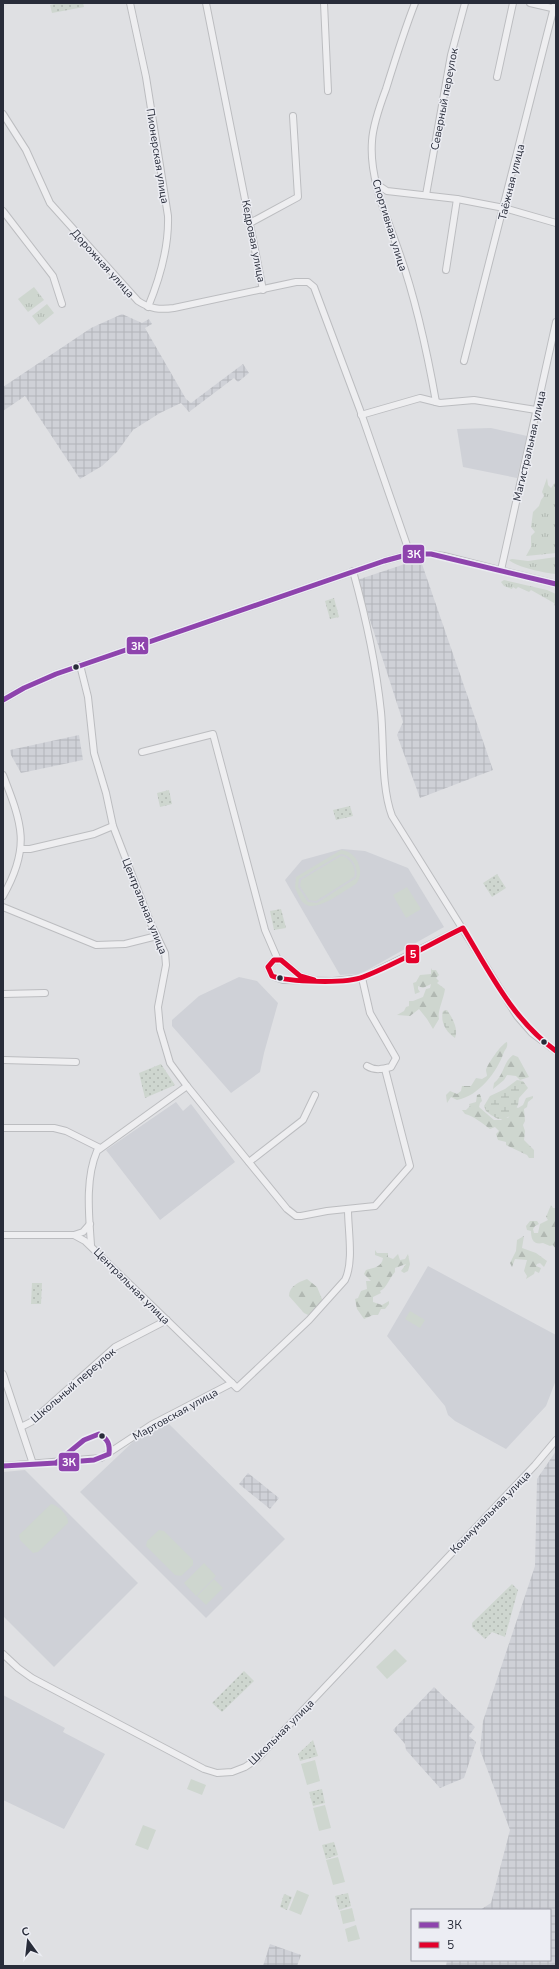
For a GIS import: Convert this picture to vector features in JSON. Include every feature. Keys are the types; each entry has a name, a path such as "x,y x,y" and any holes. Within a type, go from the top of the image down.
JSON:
{"street":[{"name":"Пионерская улица","path":"130,3 146,77 168,216 168,231 165,252 156,287 148,307"},
{"name":"Кедровая улица","path":"206,3 263,290 302,282 308,282 314,287 410,554"},
{"path":"324,3 328,91"},
{"name":"Спортивная улица","path":"415,3 401,40 374,130 372,141 373,162 388,222 400,252 424,339 436,402"},
{"name":"Северный переулок","path":"426,195 451,55 465,3"},
{"path":"497,77 513,3"},
{"path":"530,3 555,7"},
{"name":"Таёжная улица","path":"464,361 555,7"},
{"name":"Дорожная улица","path":"3,114 26,150 50,204 138,301 148,307"},
{"path":"250,223 298,197 293,116"},
{"path":"378,186 387,191 457,199 504,208 556,223"},
{"path":"446,270 457,199"},
{"path":"3,210 53,276 62,304"},
{"path":"148,307 160,309 174,308 263,290"},
{"name":"Магистральная улица","path":"502,570 556,322"},
{"path":"361,415 420,398 436,402 474,400 536,410"},
{"path":"3,700 42,679 80,665 353,571 410,554 434,554 556,584"},
{"path":"353,571 366,621 375,670 381,712 389,807 392,816 517,1016 532,1033 556,1051"},
{"name":"Центральная улица","path":"80,665 88,697 94,753 106,793 113,826 149,919 165,953 166,965 158,1007 159,1024 170,1063 287,1209 296,1216 348,1210"},
{"path":"142,752 213,734 266,930 278,960"},
{"path":"3,775 21,826 22,849 16,869 3,896"},
{"path":"22,849 30,849 80,837 113,826"},
{"path":"3,907 96,945 125,944 157,936"},
{"path":"314,980 300,976 285,962 278,960 271,962 268,968 270,974 274,978 283,980 349,981 362,978 463,928"},
{"path":"362,978 370,1013 396,1058 391,1067 385,1069 376,1069 367,1066"},
{"path":"3,994 44,993"},
{"path":"3,1060 76,1062"},
{"path":"232,1383 237,1388 309,1320 345,1280 348,1274 350,1260 348,1210 374,1206 410,1166 385,1069"},
{"path":"3,1128 54,1128 66,1131 100,1148 187,1086"},
{"path":"249,1162 303,1120 315,1095"},
{"name":"Центральная улица","path":"100,1148 95,1156 92,1174 90,1224 91,1245 232,1383"},
{"path":"4,1236 74,1235 86,1230 90,1224"},
{"path":"74,1235 91,1245"},
{"name":"Школьный переулок","path":"21,1427 31,1422 119,1345 167,1320"},
{"path":"3,1374 33,1464"},
{"name":"Мартовская улица","path":"3,1466 101,1458 151,1425 232,1383"},
{"name":"Коммунальная улица","path":"423,1582 556,1440"},
{"name":"Школьная улица","path":"3,1654 18,1668 32,1678 133,1733 204,1769 218,1773 232,1772 245,1767 257,1759 423,1582"}],"shaded area":[{"path":"122,314 142,323 149,319 152,324 145,328 186,399 191,403 243,364 249,373 238,382 234,378 189,412 181,403 160,413 133,430 117,452 102,466 80,479 25,396 3,411 3,387 91,328"},
{"path":"491,428 527,436 517,478 463,467 457,429"},
{"path":"408,563 422,564 493,770 420,798 397,735 403,722 357,580"},
{"path":"79,735 83,760 21,773 11,755 10,750"},
{"path":"342,849 365,851 408,868 444,927 364,972 359,974 340,975 285,880 302,860"},
{"path":"239,977 257,981 278,1003 260,1072 231,1093 172,1026 172,1020 199,996"},
{"path":"176,1102 183,1111 191,1104 235,1162 160,1220 106,1150"},
{"path":"428,1266 556,1335 556,1380 546,1406 506,1449 455,1421 448,1415 445,1406 387,1336"},
{"path":"169,1424 285,1539 206,1618 80,1492 137,1438"},
{"path":"556,1451 556,1966 446,1966 447,1961 551,1961 551,1909 482,1909 491,1903 510,1830 480,1750 483,1721 535,1566 537,1479"},
{"path":"25,1470 138,1583 54,1667 3,1616 3,1472"},
{"path":"248,1473 279,1498 270,1509 239,1484"},
{"path":"434,1687 475,1727 469,1736 476,1742 464,1778 440,1788 406,1750 405,1744 393,1730"},
{"path":"3,1695 65,1728 63,1732 105,1754 64,1829 3,1800"},
{"path":"270,1944 301,1955 297,1966 263,1966"}],"green space":[{"path":"59,3 83,3 84,7 52,13 50,5"},
{"path":"34,287 44,300 28,312 18,299"},
{"path":"47,304 54,313 39,325 32,316"},
{"path":"547,478 548,485 551,488 556,481 556,553 526,556 531,547 531,536 535,532 531,527 533,512 539,506 544,496 542,492"},
{"path":"556,557 556,574 524,567 509,560 528,561"},
{"path":"504,580 547,590 556,594 556,609 554,603 531,590 529,592 518,587 516,589 513,587 512,589 504,586 501,582"},
{"path":"334,598 339,617 330,619 325,601"},
{"path":"169,790 172,804 160,807 157,793"},
{"path":"350,806 353,816 336,820 333,810"},
{"path":"341,850 352,854 360,868 359,879 356,884 330,900 316,906 310,906 302,901 295,888 296,877","holes":["341,854 345,855 354,863 357,874 356,878 317,903 308,902 298,887 299,879"]},
{"path":"341,856 350,861 354,867 354,877 316,901 309,900 300,886 301,880"},
{"path":"497,874 506,888 492,897 483,883"},
{"path":"407,887 421,909 406,918 393,895"},
{"path":"281,909 286,928 274,930 270,911"},
{"path":"431,968 432,970 436,970 439,975 436,978 439,981 437,983 445,989 439,1019 433,1029 419,1009 410,1016 397,1015 409,1006 409,1001 423,997 426,989 430,988 431,984 423,988 418,986 420,992 415,994 413,983 416,982 420,975 431,974"},
{"path":"447,1010 455,1026 455,1038 446,1030 443,1023 443,1011"},
{"path":"507,1042 507,1046 501,1060 486,1082 473,1094 457,1100 451,1097 447,1103 446,1095 450,1091 457,1094 461,1091 462,1086 471,1086 476,1078 482,1079 487,1076 486,1070 489,1064 498,1050"},
{"path":"513,1055 518,1057 529,1077 520,1080 516,1076 507,1075 504,1080 493,1089 494,1083 500,1077 507,1061"},
{"path":"161,1064 175,1085 145,1098 139,1073"},
{"path":"517,1080 523,1081 528,1088 519,1098 518,1105 512,1115 504,1119 498,1119 486,1111 484,1106 490,1096 505,1089"},
{"path":"480,1094 482,1101 479,1107 494,1120 501,1120 504,1117 508,1118 516,1107 518,1108 523,1105 526,1098 533,1096 533,1098 528,1102 527,1107 524,1109 525,1121 523,1125 525,1131 524,1140 534,1150 534,1158 529,1158 527,1155 506,1145 506,1142 498,1140 496,1134 499,1131 495,1127 490,1129 475,1118 465,1114 462,1110 466,1110 470,1106 469,1104 476,1102 477,1095"},
{"path":"551,1205 553,1208 556,1208 556,1250 553,1245 550,1246 533,1241 531,1231 527,1230 526,1226 530,1221 537,1221 539,1224 533,1229 534,1233 538,1233 540,1224 548,1220 546,1217"},
{"path":"524,1236 522,1248 536,1253 547,1261 544,1267 540,1263 537,1264 536,1266 541,1268 539,1273 535,1271 534,1274 526,1279 527,1276 524,1271 527,1260 515,1259 512,1267 510,1263 516,1251 517,1240"},
{"path":"375,1250 377,1253 388,1253 388,1257 393,1259 398,1254 400,1260 405,1259 408,1254 410,1264 408,1271 404,1273 401,1271 406,1264 395,1268 395,1272 384,1288 380,1291 381,1293 373,1297 373,1302 382,1305 389,1301 389,1304 385,1309 381,1309 378,1315 373,1315 364,1319 357,1309 355,1299 358,1298 361,1291 367,1289 366,1281 371,1281 364,1274 366,1270 377,1267 382,1261 383,1258 375,1255"},
{"path":"307,1279 317,1287 322,1299 321,1303 308,1315 304,1313 289,1296 289,1293 293,1287"},
{"path":"32,1283 42,1283 41,1304 31,1304"},
{"path":"410,1311 425,1320 420,1328 405,1319"},
{"path":"51,1504 57,1506 62,1511 67,1517 68,1523 38,1552 33,1553 20,1540 19,1535"},
{"path":"159,1530 164,1531 193,1560 193,1565 181,1576 175,1575 146,1546 147,1541"},
{"path":"204,1563 216,1576 196,1596 184,1583"},
{"path":"214,1579 223,1588 206,1605 197,1596"},
{"path":"512,1584 518,1590 505,1637 492,1632 485,1639 472,1627 472,1623"},
{"path":"395,1649 407,1661 387,1679 376,1667"},
{"path":"244,1671 254,1681 222,1712 212,1703"},
{"path":"313,1740 318,1756 300,1761 298,1754"},
{"path":"315,1760 320,1781 307,1785 301,1764"},
{"path":"191,1779 206,1785 202,1795 187,1789"},
{"path":"322,1789 325,1803 313,1806 309,1792"},
{"path":"325,1805 331,1828 319,1831 313,1808"},
{"path":"143,1825 156,1830 148,1850 135,1845"},
{"path":"334,1842 338,1855 326,1859 322,1845"},
{"path":"338,1857 345,1882 333,1885 326,1860"},
{"path":"297,1890 309,1895 301,1915 289,1910"},
{"path":"348,1893 351,1906 339,1910 335,1896"},
{"path":"284,1894 292,1897 287,1910 280,1907"},
{"path":"352,1908 355,1921 343,1924 340,1911"},
{"path":"356,1925 360,1939 348,1942 345,1929"}],"transit line":[{"name":"3К","path":"3,700 24,688 56,674 384,561 410,554 431,554 556,584"},
{"name":"5","path":"314,980 300,976 281,960 274,960 268,967 272,976 291,980 344,981 355,979 388,966 463,928 493,979 515,1010 527,1025 556,1051"},
{"name":"3К","path":"99,1434 108,1442 109,1454 94,1460 56,1463 84,1440 99,1434"},
{"name":"3К","path":"3,1466 56,1463"}]}
